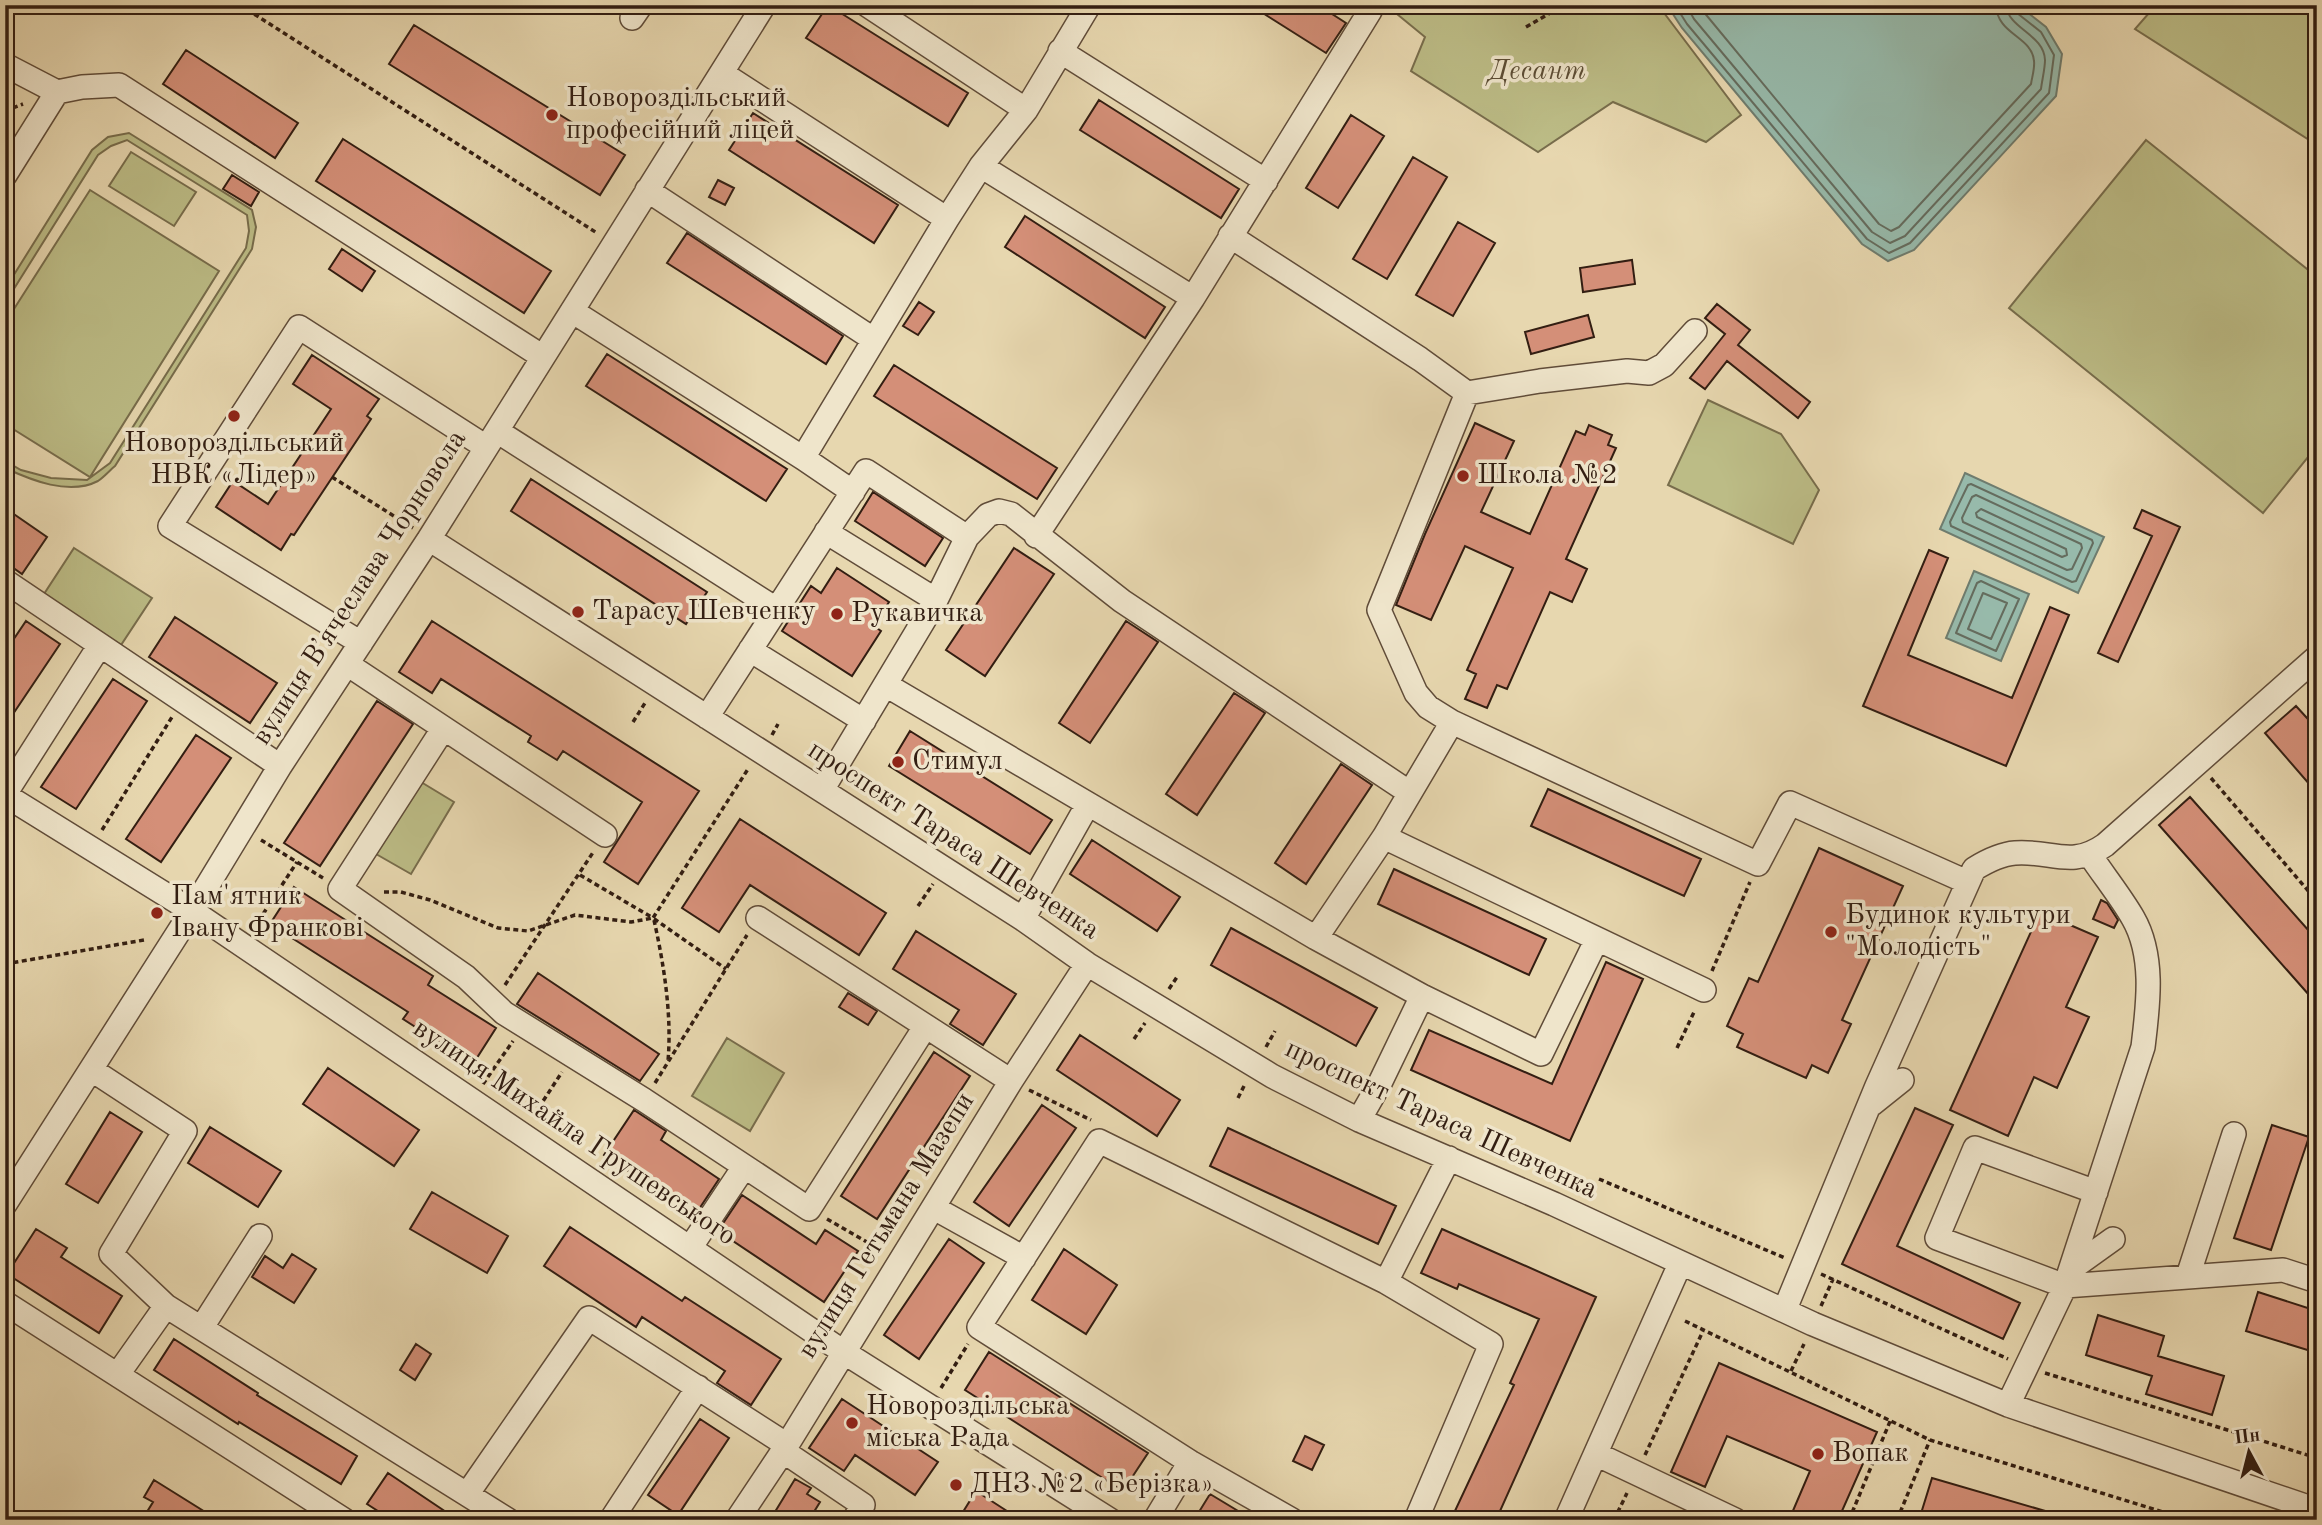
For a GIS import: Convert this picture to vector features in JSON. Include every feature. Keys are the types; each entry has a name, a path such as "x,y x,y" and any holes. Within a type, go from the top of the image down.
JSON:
{"street":[{"name":"вулиця Вʼячеслава Чорновола","path":"5,1203 92,1070 280,766 361,643 423,535 492,439 764,5"},
{"path":"867,5 1026,110"},
{"path":"803,457 947,219 981,166 1026,110 1089,5"},
{"path":"1036,536 1193,298 1370,12 1360,5"},
{"path":"1060,51 1266,181"},
{"path":"5,65 57,92 82,87 119,85 543,357"},
{"path":"723,74 947,219"},
{"path":"5,175 57,92"},
{"path":"981,166 1193,298"},
{"path":"647,190 873,339"},
{"path":"1230,236 1424,361 1467,394 1541,381 1627,371 1649,373 1664,365 1695,331"},
{"path":"572,311 803,457 853,492"},
{"path":"361,643 170,526 299,327 776,609"},
{"path":"1467,394 1380,607 1384,623 1416,693 1428,707 1452,722 1758,864 1790,803 1967,882"},
{"path":"706,717 866,471 967,537"},
{"path":"822,790 936,600 967,537 988,515 999,511 1011,514 1122,601 1410,793"},
{"path":"826,532 936,600"},
{"name":"проспект Тараса Шевченка","path":"423,535 1023,919 1087,964 1272,1076 1359,1120 1449,1158 1813,1324 2008,1405 2317,1510"},
{"path":"5,581 280,766"},
{"path":"5,794 100,645"},
{"path":"750,650 864,720"},
{"path":"1785,1309 1868,1108 1975,869 1988,860 2015,853 2070,858 2090,855 2105,845 2317,657"},
{"path":"347,664 605,835"},
{"path":"886,685 1316,938 1422,996 1541,1054 1597,939"},
{"path":"1316,938 1384,837 1452,722"},
{"path":"443,729 340,889 466,977 493,1003 524,1025 809,1209 925,1027"},
{"name":"вулиця Михайла Грушевського","path":"5,794 192,911 845,1353 1110,1520"},
{"path":"1023,919 1088,804"},
{"path":"1384,837 1704,990"},
{"path":"2008,1405 2068,1278 2143,1047 2148,1009 2148,965 2135,921 2090,855"},
{"path":"758,918 1012,1081"},
{"name":"вулиця Гетьмана Мазепи","path":"737,1520 845,1353 1087,964"},
{"path":"1359,1120 1422,996"},
{"path":"92,1070 185,1131 111,1254 166,1306 468,1493 504,1519"},
{"path":"1868,1108 1902,1080"},
{"path":"2188,1276 2234,1134"},
{"path":"1292,1520 1190,1462 979,1327 1099,1141 1386,1282 1491,1344 1424,1517"},
{"path":"2096,1192 1975,1148 1937,1238 2068,1278 2188,1276 2283,1270 2317,1281"},
{"path":"1386,1282 1449,1158"},
{"path":"690,1248 744,1167"},
{"path":"934,1208 1024,1258"},
{"path":"202,1327 260,1236"},
{"path":"2068,1278 2113,1239"},
{"path":"1566,1520 1680,1264"},
{"path":"5,1303 344,1520"},
{"path":"118,1374 166,1306"},
{"path":"468,1493 589,1318 698,1387 863,1505 854,1520"},
{"path":"611,1520 698,1387"},
{"path":"1596,1454 1735,1520"},
{"path":"1156,1520 1190,1462"}],"path":[{"path":"240,5 599,234"},
{"path":"1526,27 1564,5"},
{"path":"332,477 423,535"},
{"path":"90,848 183,701"},
{"path":"772,735 778,724"},
{"path":"2199,763 2317,901"},
{"path":"668,1062 670,1041 663,971 653,918 750,767"},
{"path":"242,828 340,889"},
{"path":"493,1003 605,835"},
{"path":"244,924 254,929 297,862"},
{"path":"1677,1048 1758,864"},
{"path":"580,875 653,918 726,970"},
{"path":"379,892 401,892 430,900 498,928 527,931 575,915 631,922 653,918"},
{"path":"644,1100 758,918"},
{"path":"5,964 144,940"},
{"path":"1169,989 1177,977"},
{"path":"1134,1039 1145,1023"},
{"path":"472,1100 524,1025"},
{"path":"521,1134 573,1056"},
{"path":"1012,1081 1093,1121 1099,1141"},
{"path":"1599,1180 1833,1279 2026,1367 2317,1458"},
{"path":"809,1209 901,1261"},
{"path":"1821,1307 1833,1279"},
{"path":"1685,1321 1930,1440 2189,1520"},
{"path":"930,1406 979,1327"},
{"path":"1614,1520 1703,1331"},
{"path":"1791,1372 1805,1342"},
{"path":"1849,1520 1891,1419"},
{"path":"1897,1520 1930,1440"}],"green space":[{"name":"Десант","path":"1386,5 1658,5 1741,115 1706,142 1613,102 1538,152 1411,71 1425,37"},
{"path":"2156,5 2317,5 2317,145 2135,29"},
{"path":"129,133 252,210 256,227 252,249 115,466 98,481 87,485 50,485 5,468 5,461 21,470 51,478 87,480 110,463 246,248 249,231 247,215 127,140 98,155 5,303 5,289 92,150 108,137"},
{"path":"2146,140 2317,277 2317,446 2263,513 2009,308"},
{"path":"131,152 196,192 174,226 109,186"},
{"path":"90,190 219,271 90,477 5,424 5,323"},
{"path":"1708,400 1781,434 1819,490 1793,544 1668,485"},
{"path":"74,548 152,598 121,645 44,594"},
{"path":"421,782 454,802 411,874 376,854"},
{"path":"727,1038 784,1073 750,1131 692,1096"}],"water":[{"path":"1667,5 2018,5 2046,27 2062,54 2056,96 1914,250 1888,261 1862,244 1682,28"},
{"path":"1965,473 2104,537 2078,593 1940,529"},
{"path":"1974,571 2029,594 2001,661 1946,638"}],"building":[{"path":"828,5 968,93 948,126 806,38"},
{"path":"1250,5 1318,5 1346,23 1326,53"},
{"path":"414,25 625,155 600,195 389,64"},
{"path":"186,50 298,123 275,158 163,84"},
{"path":"1099,100 1239,189 1221,218 1080,130"},
{"path":"753,113 898,205 874,243 729,150"},
{"path":"1351,115 1384,136 1338,208 1306,188"},
{"path":"343,139 551,271 524,313 316,181"},
{"path":"1413,157 1447,177 1387,279 1353,259"},
{"path":"232,175 259,192 251,206 223,189"},
{"path":"718,180 734,188 725,205 709,197"},
{"path":"1025,216 1165,307 1145,338 1005,247"},
{"path":"1458,222 1495,243 1453,316 1416,295"},
{"path":"687,233 843,336 826,364 667,263"},
{"path":"342,249 375,271 362,291 329,269"},
{"path":"1632,260 1635,284 1583,292 1580,268"},
{"path":"919,302 934,312 918,335 903,326"},
{"path":"1717,304 1750,330 1738,345 1810,402 1798,418 1727,361 1705,389 1690,378 1725,334 1705,318"},
{"path":"1588,315 1594,337 1531,354 1525,332"},
{"path":"607,354 787,469 766,501 586,386"},
{"path":"312,355 379,399 367,416 371,419 294,535 291,534 281,550 216,507 233,481 268,504 331,409 293,384"},
{"path":"894,365 1057,468 1037,499 874,396"},
{"path":"1475,423 1514,441 1481,512 1530,534 1576,431 1585,435 1589,425 1612,435 1608,445 1616,448 1566,559 1587,569 1572,602 1550,592 1507,689 1497,685 1487,708 1465,699 1476,674 1467,670 1513,568 1465,546 1431,620 1396,605"},
{"path":"531,479 707,592 686,624 511,511"},
{"path":"873,492 943,538 925,566 855,521"},
{"path":"5,508 47,537 22,574 5,562"},
{"path":"2142,510 2180,527 2118,662 2098,653 2152,536 2134,528"},
{"path":"1014,548 1054,574 985,676 946,650"},
{"path":"1929,550 1948,558 1908,655 2012,698 2050,607 2069,615 2006,766 1863,706"},
{"name":"Рукавичка","path":"837,568 889,602 874,626 881,631 852,676 782,631 811,586 821,593"},
{"path":"175,617 277,683 250,723 149,657"},
{"path":"26,621 60,644 5,726 5,652"},
{"path":"432,621 699,791 638,884 604,862 642,802 563,751 557,760 528,742 531,736 441,679 432,693 399,672"},
{"path":"1126,621 1158,642 1090,743 1059,723"},
{"path":"113,679 147,701 76,809 41,787"},
{"path":"1234,693 1265,713 1197,815 1166,794"},
{"path":"377,701 413,724 320,866 284,843"},
{"path":"2296,706 2317,729 2317,793 2265,733"},
{"path":"910,731 1052,820 1030,854 889,766"},
{"path":"196,735 231,758 161,862 126,839"},
{"path":"1341,764 1372,785 1306,884 1275,863"},
{"path":"1548,789 1701,859 1684,896 1531,826"},
{"path":"2190,797 2317,940 2317,1004 2159,825"},
{"path":"740,819 886,913 859,955 750,885 719,932 682,908"},
{"path":"1092,840 1180,897 1157,931 1070,874"},
{"name":"Будинок культури \"Молодість\"","path":"1819,848 1903,886 1842,1020 1851,1024 1828,1073 1812,1065 1806,1078 1737,1047 1743,1034 1727,1026 1749,978 1758,982"},
{"path":"1394,869 1546,939 1529,975 1378,904"},
{"path":"294,887 433,976 428,985 496,1028 473,1064 403,1019 408,1012 270,924"},
{"path":"2101,900 2107,903 2118,920 2114,928 2093,919"},
{"path":"2040,912 2098,937 2066,1007 2089,1017 2057,1088 2034,1077 2008,1136 1950,1110"},
{"path":"1231,928 1377,1008 1356,1046 1211,965"},
{"path":"916,931 1016,994 983,1045 950,1024 959,1010 893,969"},
{"path":"1606,962 1643,979 1570,1141 1411,1070 1429,1030 1552,1084"},
{"path":"538,973 659,1054 640,1081 517,1004"},
{"path":"848,993 877,1011 868,1025 839,1007"},
{"path":"1080,1035 1180,1100 1157,1136 1057,1070"},
{"path":"934,1052 970,1076 877,1219 841,1196"},
{"path":"328,1068 419,1130 394,1166 303,1104"},
{"path":"1042,1105 1076,1128 1009,1226 974,1202"},
{"path":"1915,1108 1953,1125 1897,1246 2020,1303 2003,1339 1842,1264"},
{"path":"634,1110 666,1131 661,1140 719,1179 695,1215 604,1155"},
{"path":"110,1112 142,1132 98,1203 66,1184"},
{"path":"2272,1125 2309,1137 2271,1250 2234,1238"},
{"path":"210,1127 281,1171 258,1207 188,1163"},
{"path":"1228,1128 1396,1206 1378,1244 1210,1166"},
{"path":"432,1192 508,1236 487,1273 410,1229"},
{"path":"742,1195 816,1244 825,1230 858,1251 824,1302 718,1231"},
{"path":"570,1227 682,1301 685,1297 781,1359 751,1405 717,1383 725,1371 642,1317 636,1327 544,1266"},
{"path":"36,1229 67,1248 61,1257 122,1296 99,1333 7,1274"},
{"path":"1442,1229 1596,1297 1496,1520 1469,1520 1454,1513 1514,1385 1510,1383 1539,1319 1459,1284 1457,1289 1421,1273"},
{"path":"949,1239 984,1263 919,1359 884,1335"},
{"path":"1064,1249 1117,1285 1086,1334 1032,1300"},
{"path":"292,1254 316,1269 294,1303 252,1277 265,1256 283,1268"},
{"path":"2258,1292 2317,1311 2317,1353 2246,1331"},
{"path":"2098,1315 2164,1336 2158,1356 2224,1376 2212,1415 2146,1394 2152,1376 2086,1355"},
{"path":"174,1339 258,1393 257,1395 357,1456 341,1484 239,1422 238,1424 154,1370"},
{"path":"416,1344 431,1354 415,1380 400,1370"},
{"path":"989,1352 1148,1453 1123,1491 965,1390"},
{"name":"Вопак","path":"1719,1363 1877,1432 1838,1520 1789,1520 1810,1471 1727,1436 1705,1487 1671,1472"},
{"name":"Новороздільська міська Рада","path":"842,1399 938,1462 915,1495 855,1455 844,1471 809,1448"},
{"path":"700,1419 729,1438 678,1515 648,1495"},
{"path":"1305,1436 1324,1445 1312,1470 1293,1461"},
{"path":"388,1473 458,1520 392,1520 367,1504"},
{"path":"1932,1478 2059,1515 2059,1520 1919,1520"},
{"path":"795,1479 811,1488 807,1494 820,1502 809,1520 770,1520"},
{"path":"154,1480 218,1520 142,1520 153,1502 144,1497"},
{"path":"976,1491 1021,1520 958,1520"},
{"path":"1210,1494 1253,1520 1194,1520"}],"place":[{"name":"Новороздільський професійний ліцей","path":"552,115"},
{"name":"Новороздільський НВК «Лідер»","path":"234,416"},
{"name":"Школа №2","path":"1463,476"},
{"name":"Тарасу Шевченку","path":"578,612"},
{"name":"Рукавичка","path":"837,614"},
{"name":"Стимул","path":"898,762"},
{"name":"Пам'ятник Івану Франкові","path":"157,913"},
{"name":"Будинок культури \"Молодість\"","path":"1831,932"},
{"name":"Новороздільська міська Рада","path":"852,1423"},
{"name":"Вопак","path":"1818,1454"},
{"name":"ДНЗ №2 «Берізка»","path":"956,1485"}]}
